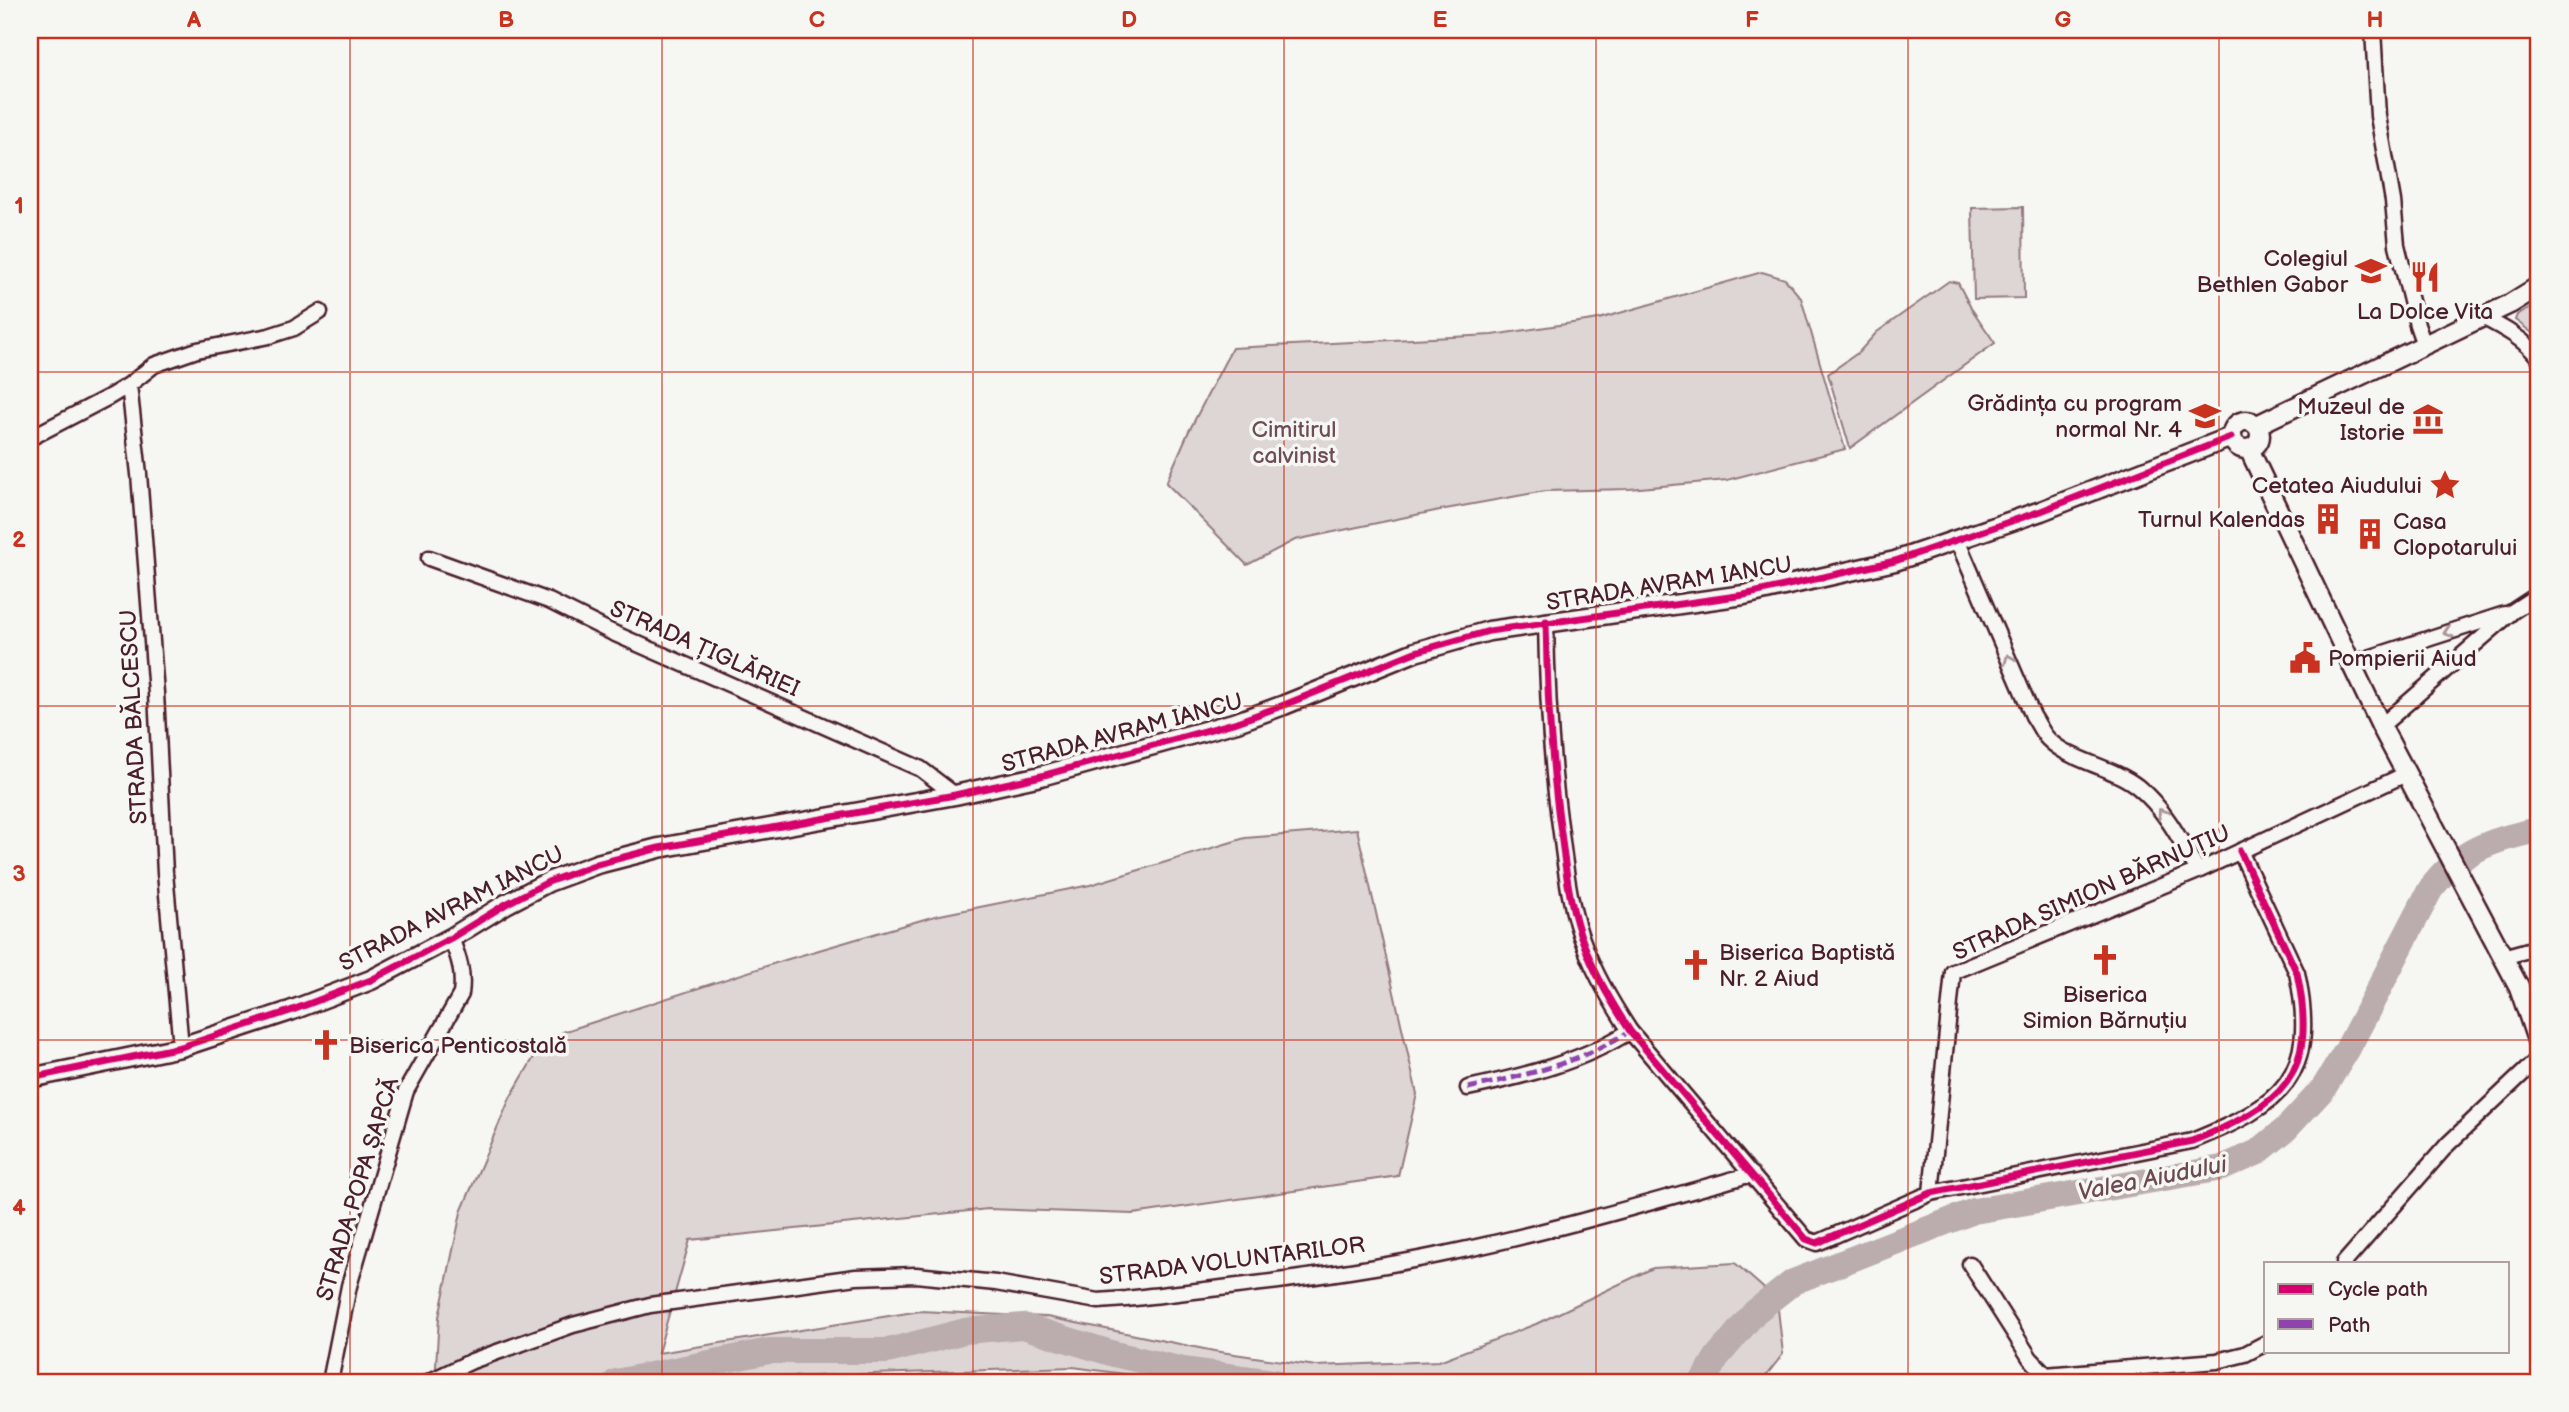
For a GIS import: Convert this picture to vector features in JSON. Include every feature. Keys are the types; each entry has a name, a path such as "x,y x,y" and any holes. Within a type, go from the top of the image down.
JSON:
{"main road":[{"path":"2257,425 2482,317 2539,286"},
{"path":"2249,449 2259,439 2257,425 2249,420 2240,422 2233,428 2231,437 2236,445 2249,449 2381,726 2519,987 2539,1046"},
{"name":"STRADA AVRAM IANCU","path":"30,1078 181,1047 290,1011 371,980 451,938 548,881 597,864 659,848 955,795 1041,776 1237,722 1415,652 1489,631 1744,595 1883,564 2041,511 2231,437"}],"street":[{"path":"2373,30 2378,116 2393,201 2397,245 2424,345"},
{"path":"30,438 129,385 154,365 197,350 269,336 294,328 320,312"},
{"path":"2482,317 2522,340 2539,358"},
{"name":"STRADA BĂLCESCU","path":"129,385 140,487 156,693 165,873 181,1047"},
{"path":"1957,540 2033,716 2047,738 2061,749 2118,774 2138,787 2156,804 2198,871"},
{"name":"STRADA ȚIGLĂRIEI","path":"429,558 549,601 611,632 921,769 955,795"},
{"path":"2381,726 2513,611 2539,594"},
{"path":"2350,664 2513,611"},
{"path":"1546,621 1550,736 1569,894 1584,947 1613,1005 1630,1031 1806,1239 1817,1243 1931,1193 2192,1141 2263,1108 2283,1088 2297,1066 2302,1044 2301,993 2297,973 2240,851"},
{"name":"STRADA SIMION BĂRNUȚIU","path":"1931,1193 1954,972 2198,871 2406,774"},
{"name":"STRADA POPA ȘAPCĂ","path":"330,1382 349,1286 406,1091 461,994 461,963 451,938"},
{"path":"2503,957 2539,947"},
{"path":"1468,1088 1568,1061 1608,1046 1630,1031"},
{"path":"2345,1262 2448,1144 2539,1058"},
{"name":"STRADA VOLUNTARILOR","path":"428,1382 472,1361 573,1325 650,1306 856,1277 916,1275 996,1283 1098,1301 1137,1298 1372,1267 1458,1251 1752,1174"},
{"path":"1970,1264 2030,1358 2050,1379"},
{"path":"2027,1382 2217,1362 2245,1354 2264,1344"}],"green space":[{"path":"2023,207 2024,298 1974,299 1972,208"},
{"name":"Cimitirul calvinist","path":"1762,272 1785,279 1801,298 1845,449 1727,480 1629,489 1545,491 1440,510 1295,540 1247,565 1166,483 1188,433 1232,348 1492,335 1599,319"},
{"path":"1949,281 1958,283 1995,343 1850,448 1828,374 1859,352 1877,332"},
{"path":"2539,302 2539,338 2515,320 2517,315"},
{"path":"1357,829 1417,1094 1398,1176 1133,1214 988,1209 690,1240 658,1353 920,1311 1047,1317 1214,1351 1316,1366 1439,1361 1536,1324 1653,1268 1735,1263 1777,1300 1783,1354 1761,1382 1183,1382 1073,1367 786,1377 766,1382 435,1382 439,1317 461,1212 510,1098 537,1052 563,1032 785,960 935,916 1090,885 1245,838"}],"waterway":[{"name":"Valea Aiudului","path":"1702,1382 1717,1357 1755,1312 1793,1282 1974,1211 2222,1168 2258,1152 2286,1129 2323,1089 2347,1050 2430,890 2441,877 2452,865 2478,849 2506,838 2539,830"},
{"name":"Valea Aiudului","path":"616,1382 769,1351 888,1351 965,1331 1023,1326 1114,1354 1183,1370 1273,1382"}],"marked path":[{"path":"1468,1088 1531,1073 1572,1059 1630,1031"}],"cycle path":[{"path":"30,1078 181,1047 290,1011 371,980 548,882 597,864 659,848 955,795 1041,776 1237,722 1415,652 1489,631 1744,595 1895,561 2041,511 2231,437"},
{"path":"1546,621 1550,727 1558,807 1572,905 1589,958 1630,1031 1806,1239 1817,1243 1931,1193 2192,1141 2223,1128 2271,1099 2286,1082 2297,1062 2303,1038 2302,1009 2297,973 2240,851"}],"place":[{"name":"Colegiul Bethlen Gabor","path":"2371,271"},
{"name":"La Dolce Vita","path":"2425,277"},
{"name":"Grădința cu program normal Nr. 4","path":"2205,416"},
{"name":"Muzeul de Istorie","path":"2428,419"},
{"name":"Cetatea Aiudului","path":"2445,485"},
{"name":"Turnul Kalendas","path":"2328,519"},
{"name":"Casa Clopotarului","path":"2370,534"},
{"name":"Pompierii Aiud","path":"2305,658"},
{"name":"Biserica Simion Bărnuțiu","path":"2105,960"},
{"name":"Biserica Baptistă Nr. 2 Aiud","path":"1696,965"},
{"name":"Biserica Penticostală","path":"326,1045"}]}
